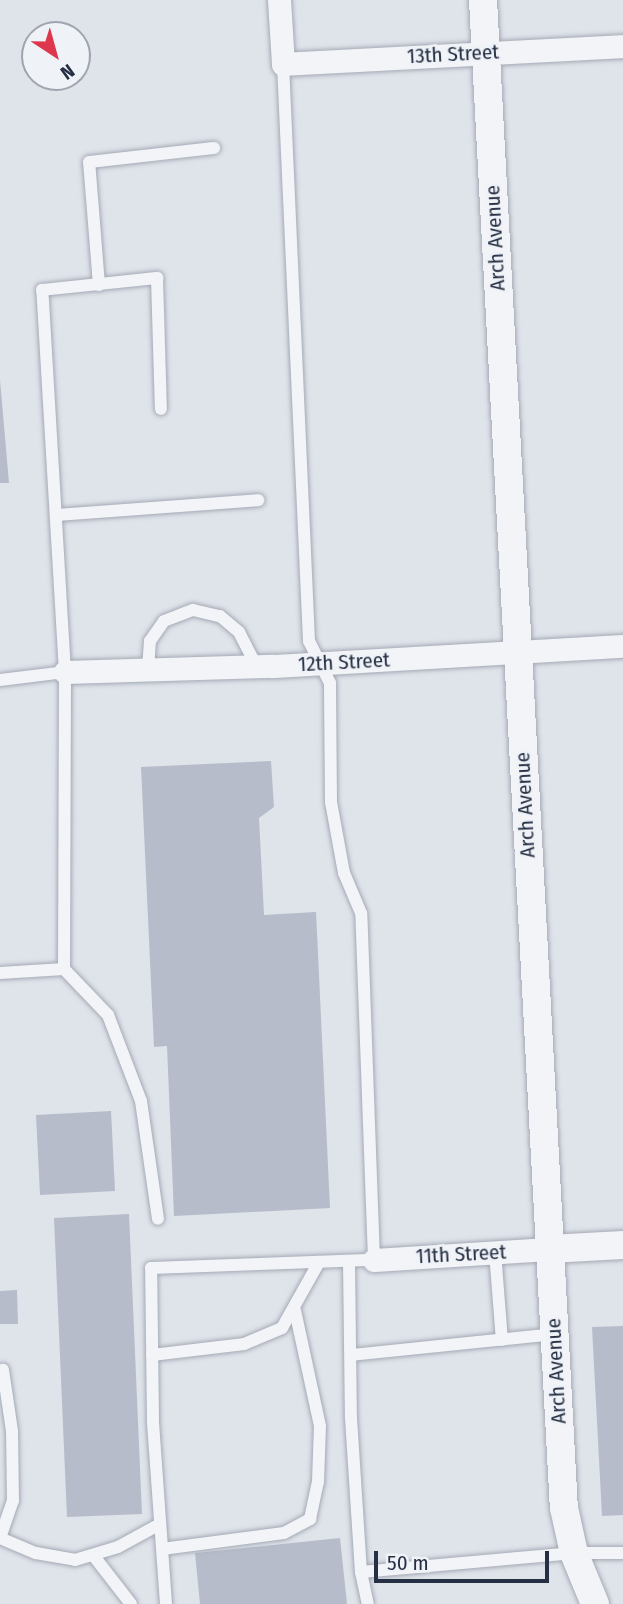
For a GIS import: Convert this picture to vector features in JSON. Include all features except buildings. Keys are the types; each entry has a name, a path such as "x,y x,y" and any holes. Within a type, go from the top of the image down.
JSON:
{"street":[{"path":"279,0 282,64"},
{"name":"Arch Avenue","path":"483,0 564,1508 574,1553 595,1604"},
{"name":"13th Street","path":"282,64 623,46"},
{"name":"12th Street","path":"65,672 321,663 623,646"},
{"path":"549,1249 623,1245"},
{"name":"11th Street","path":"374,1259 549,1249"}],"lane":[{"path":"166,1604 160,1524 150,1268 374,1259 361,913 344,873 331,802 330,684 309,640 282,64"},
{"path":"99,285 89,162 215,148"},
{"path":"158,1219 141,1101 108,1015 64,969 65,672 42,290 157,278 160,409"},
{"path":"56,515 258,500"},
{"path":"148,669 150,642 164,621 193,610 220,616 239,632 256,666"},
{"path":"0,680 65,672"},
{"path":"0,973 64,969"},
{"path":"495,1252 502,1340"},
{"path":"349,1261 361,1572 368,1604"},
{"path":"152,1355 244,1344 282,1328 295,1310 319,1262"},
{"path":"162,1549 284,1533 310,1519 318,1482 320,1426 295,1310"},
{"path":"351,1355 554,1334"},
{"path":"3,1370 12,1431 13,1501 0,1538 49,1556 75,1560 93,1555 160,1524"},
{"path":"361,1572 574,1553 623,1553"},
{"path":"93,1555 131,1604"}]}
